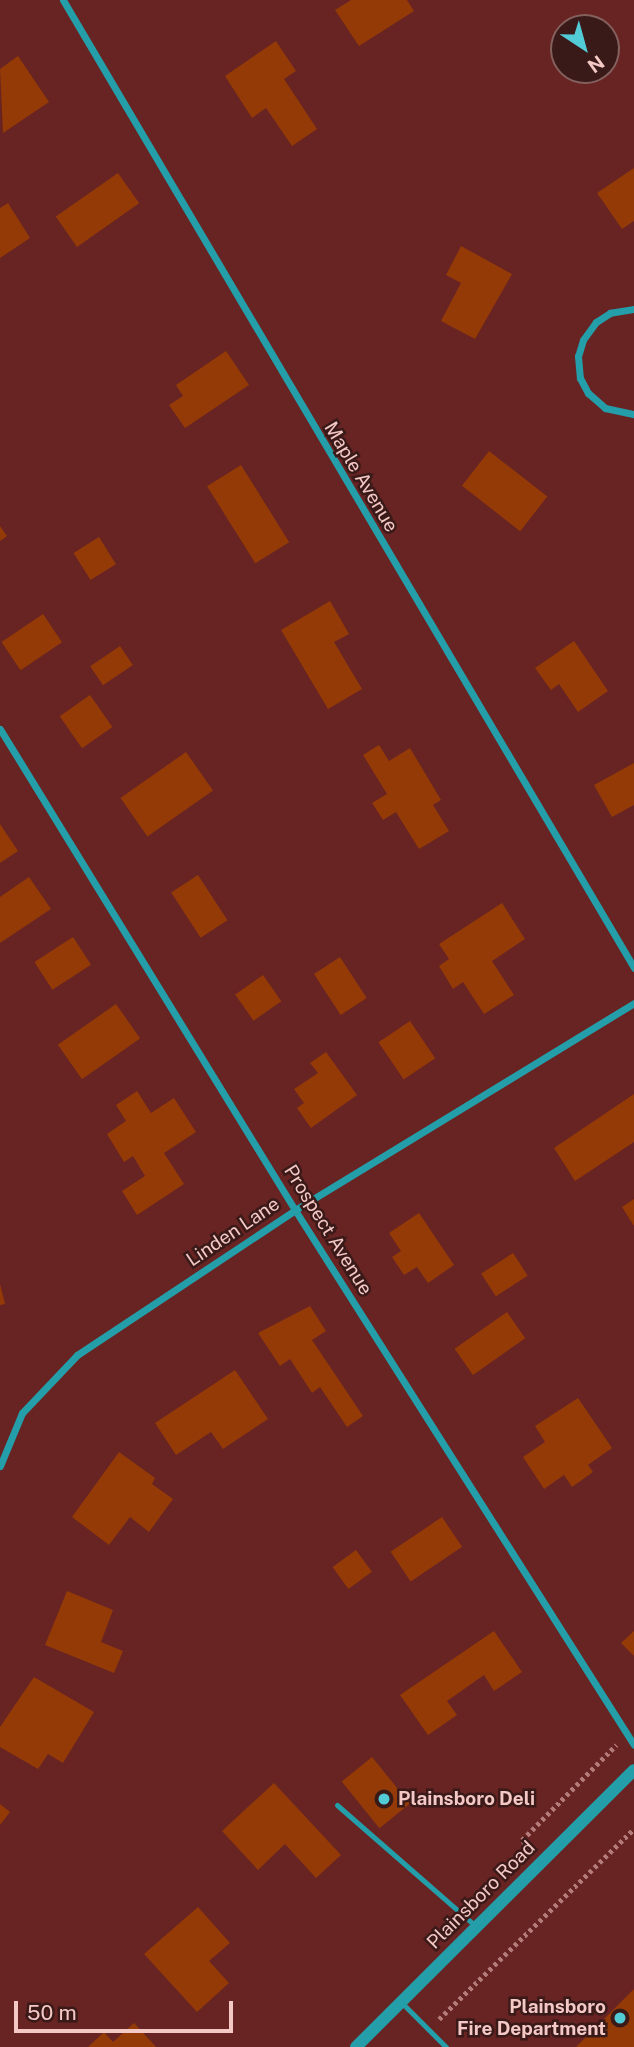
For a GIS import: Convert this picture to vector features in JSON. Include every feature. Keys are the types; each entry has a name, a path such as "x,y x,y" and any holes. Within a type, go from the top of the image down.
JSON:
{"street":[{"name":"Maple Avenue","path":"66,1 634,968"},
{"path":"634,309 610,313 596,322 583,340 578,356 580,378 588,393 605,408 634,414"},
{"name":"Prospect Avenue","path":"0,729 296,1210 634,1745"},
{"name":"Linden Lane","path":"0,1466 22,1413 77,1355 296,1210 634,1003"},
{"path":"0,1443 8,1447"},
{"name":"Plainsboro Road","path":"356,2047 542,1862 631,1779"}],"lane":[{"path":"337,1805 477,1927"},
{"path":"401,2002 446,2047"}],"path":[{"path":"542,1862 522,1840 627,1734"},
{"path":"432,2033 442,2013 634,1829"}],"building":[{"path":"351,0 407,0 414,11 359,46 335,10"},
{"path":"276,41 296,71 284,79 317,129 292,146 266,108 252,118 225,76"},
{"path":"18,56 49,102 3,133 0,69"},
{"path":"634,168 634,221 622,229 597,193"},
{"path":"118,173 139,203 77,247 56,217"},
{"path":"8,203 30,238 0,258 0,208"},
{"path":"461,246 512,274 475,339 441,321 461,283 446,275"},
{"path":"226,351 249,385 185,428 169,405 183,396 176,385"},
{"path":"489,451 547,497 520,531 462,486"},
{"path":"241,465 289,542 255,563 207,486"},
{"path":"0,526 7,536 0,541"},
{"path":"99,537 116,564 91,580 74,553"},
{"path":"330,601 349,634 334,642 362,689 328,709 281,630"},
{"path":"43,614 62,642 21,670 2,642"},
{"path":"574,641 608,691 578,712 559,684 551,690 535,668"},
{"path":"120,646 133,665 103,685 90,666"},
{"path":"90,695 112,727 82,748 60,716"},
{"path":"379,745 389,761 410,748 441,800 433,805 449,831 419,849 396,812 383,820 372,803 387,794 363,755"},
{"path":"186,752 213,791 147,836 120,798"},
{"path":"634,763 634,805 612,817 594,785"},
{"path":"0,824 18,851 0,863"},
{"path":"198,875 227,920 201,938 171,892"},
{"path":"29,877 51,909 0,943 0,897"},
{"path":"502,903 525,939 492,961 514,995 484,1014 463,982 453,989 439,966 449,959 439,944"},
{"path":"73,937 91,965 52,990 34,962"},
{"path":"340,957 367,998 341,1015 314,974"},
{"path":"263,975 281,1001 254,1021 235,995"},
{"path":"116,1004 140,1038 82,1079 58,1045"},
{"path":"410,1021 435,1058 404,1080 378,1042"},
{"path":"326,1052 357,1095 311,1128 297,1108 304,1103 294,1089 318,1073 310,1063"},
{"path":"137,1091 151,1113 174,1098 196,1132 164,1153 184,1184 137,1215 122,1191 145,1176 133,1156 124,1162 107,1134 126,1121 116,1105"},
{"path":"634,1094 634,1142 575,1181 554,1148"},
{"path":"634,1199 634,1226 622,1207"},
{"path":"419,1213 454,1265 428,1283 417,1267 404,1275 392,1257 401,1251 389,1233"},
{"path":"513,1253 528,1276 496,1296 481,1274"},
{"path":"0,1284 5,1304 0,1305"},
{"path":"310,1306 326,1331 312,1340 363,1416 347,1427 320,1387 312,1393 290,1359 280,1366 258,1333"},
{"path":"507,1312 525,1338 473,1375 455,1349"},
{"path":"235,1370 268,1419 223,1449 211,1432 176,1455 155,1423"},
{"path":"578,1398 612,1448 588,1465 593,1472 572,1487 564,1475 544,1489 523,1457 545,1442 535,1426"},
{"path":"119,1452 155,1478 152,1484 173,1499 149,1532 130,1517 109,1545 72,1517"},
{"path":"442,1517 462,1547 411,1582 391,1552"},
{"path":"356,1550 372,1572 348,1589 333,1567"},
{"path":"67,1591 113,1610 101,1642 123,1651 114,1673 45,1645"},
{"path":"494,1631 522,1672 494,1691 484,1675 447,1701 457,1715 428,1735 400,1695"},
{"path":"634,1631 634,1656 621,1643"},
{"path":"34,1677 94,1712 63,1763 48,1754 38,1769 0,1747 0,1727"},
{"path":"372,1757 410,1804 379,1828 342,1782"},
{"path":"274,1783 341,1855 316,1878 285,1844 258,1870 222,1831"},
{"path":"0,1804 10,1812 0,1825"},
{"path":"198,1907 230,1943 209,1961 229,1983 197,2012 144,1954"},
{"name":"Plainsboro Fire Department","path":"634,1989 634,2047 576,2047"},
{"path":"134,2023 156,2047 88,2047 104,2032 113,2042"}],"place":[{"name":"Plainsboro Deli","path":"384,1799"},
{"name":"Plainsboro Fire Department","path":"620,2018"}]}
